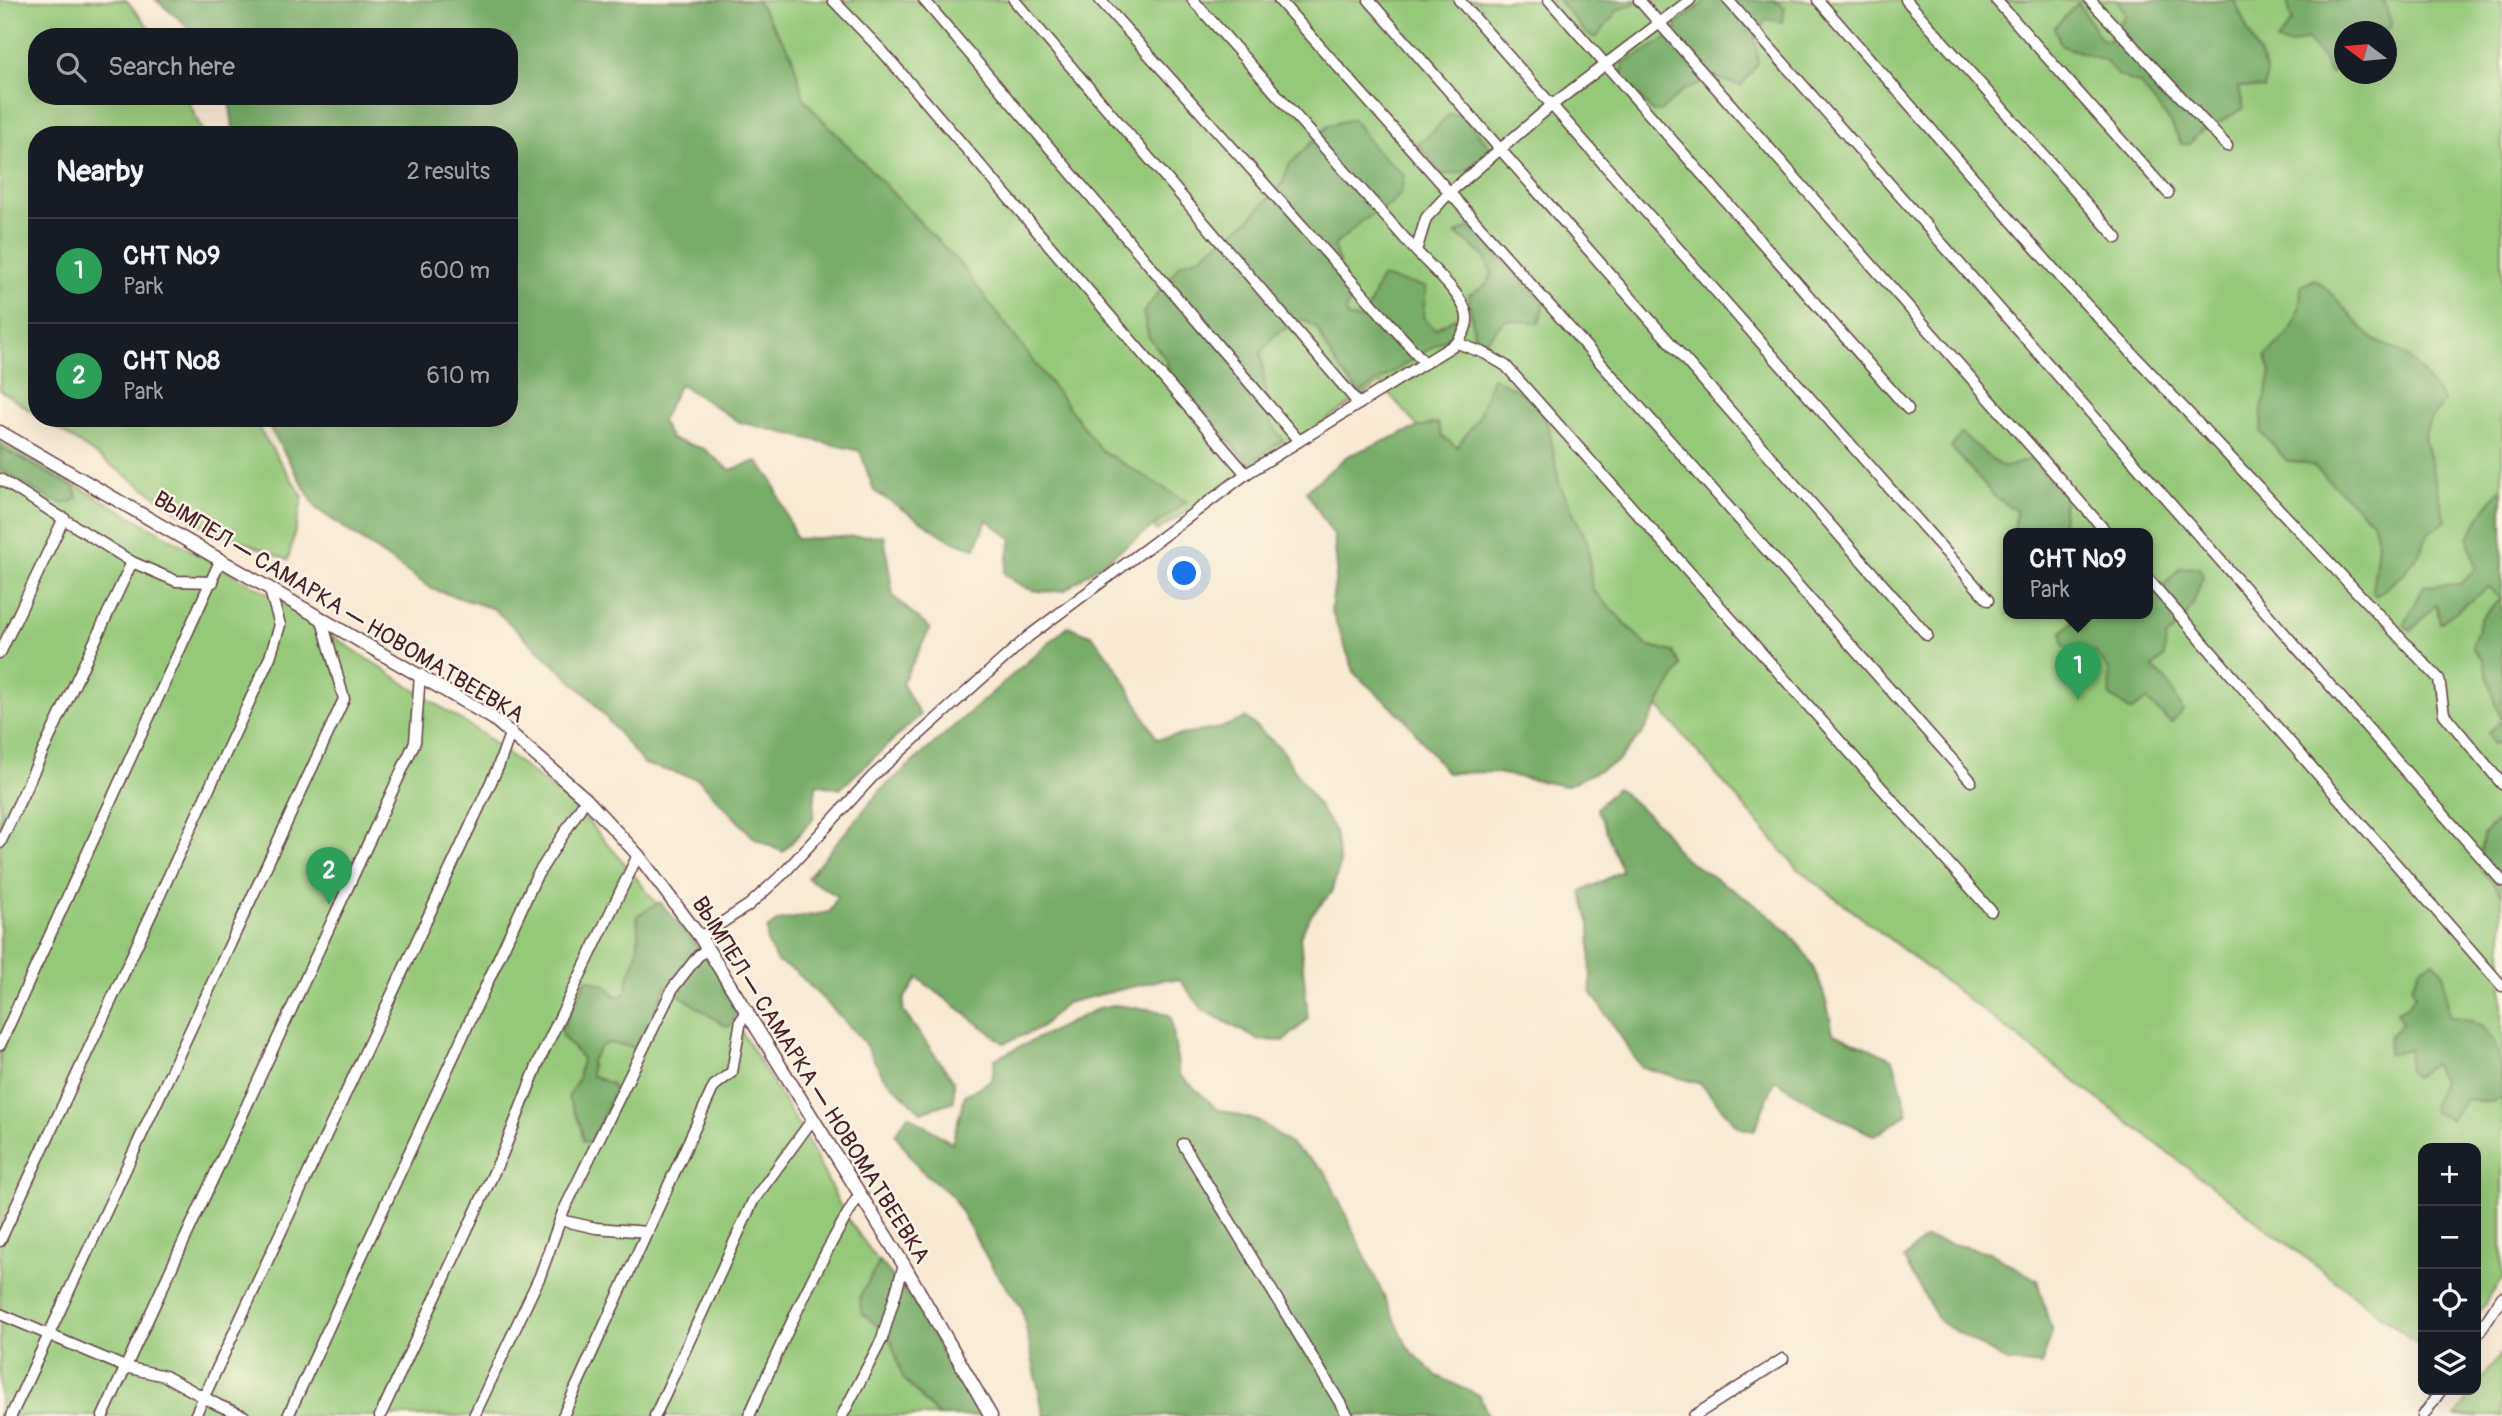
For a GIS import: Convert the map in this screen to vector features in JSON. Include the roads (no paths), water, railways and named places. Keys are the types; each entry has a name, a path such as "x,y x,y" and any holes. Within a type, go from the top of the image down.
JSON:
{"main road":[{"name":"ВЫМПЕЛ — САМАРКА — НОВОМАТВЕЕВКА","path":"0,432 420,674 511,731 586,799 638,855 700,937 905,1265 989,1415"}],"street":[{"path":"833,0 883,52 1246,474"},
{"path":"924,0 1299,441"},
{"path":"1014,0 1359,404"},
{"path":"1100,0 1425,363"},
{"path":"700,937 749,905 779,878 873,776 1029,636 1246,474 1457,343 1467,327 1468,315 1462,302 1193,0"},
{"path":"1279,0 1970,781"},
{"path":"1369,0 1927,635"},
{"path":"1459,0 1988,600"},
{"path":"1549,0 1908,409"},
{"path":"1639,0 2103,528"},
{"path":"1416,251 1426,219 1450,192 1552,105 1690,0"},
{"path":"1728,0 2502,881"},
{"path":"1818,0 2065,282 2439,679 2444,714 2502,784"},
{"path":"1906,0 2117,238"},
{"path":"1996,0 2168,193"},
{"path":"2090,0 2227,146"},
{"path":"1457,343 1485,353 1506,366 1991,911"},
{"path":"0,479 132,562 176,581 213,582"},
{"path":"0,653 64,518"},
{"path":"0,1045 213,582 221,559"},
{"path":"0,844 132,562"},
{"path":"2153,585 2502,986"},
{"path":"0,1241 270,657 280,625 269,587"},
{"path":"11,1416 344,699 321,617"},
{"path":"103,1416 415,742 420,674"},
{"path":"195,1416 498,767 511,731"},
{"path":"288,1416 536,877 586,799"},
{"path":"380,1416 502,1155 539,1061 638,855"},
{"path":"474,1416 540,1276 560,1220 673,988 698,956 707,949"},
{"path":"563,1416 714,1086 732,1072 741,1020 748,1012"},
{"path":"655,1416 753,1201 812,1120"},
{"path":"1183,1144 1348,1416"},
{"path":"749,1416 813,1275 859,1195"},
{"path":"560,1220 596,1228 649,1232"},
{"path":"842,1416 882,1339 905,1265"},
{"path":"2479,1332 2502,1297"},
{"path":"0,1314 125,1367 165,1376 244,1416"},
{"path":"1694,1416 1783,1359"},
{"path":"2423,1416 2438,1395"}],"place":[{"name":"СНТ №9","path":"2078,700"},
{"name":"СНТ №8","path":"329,905"}]}
